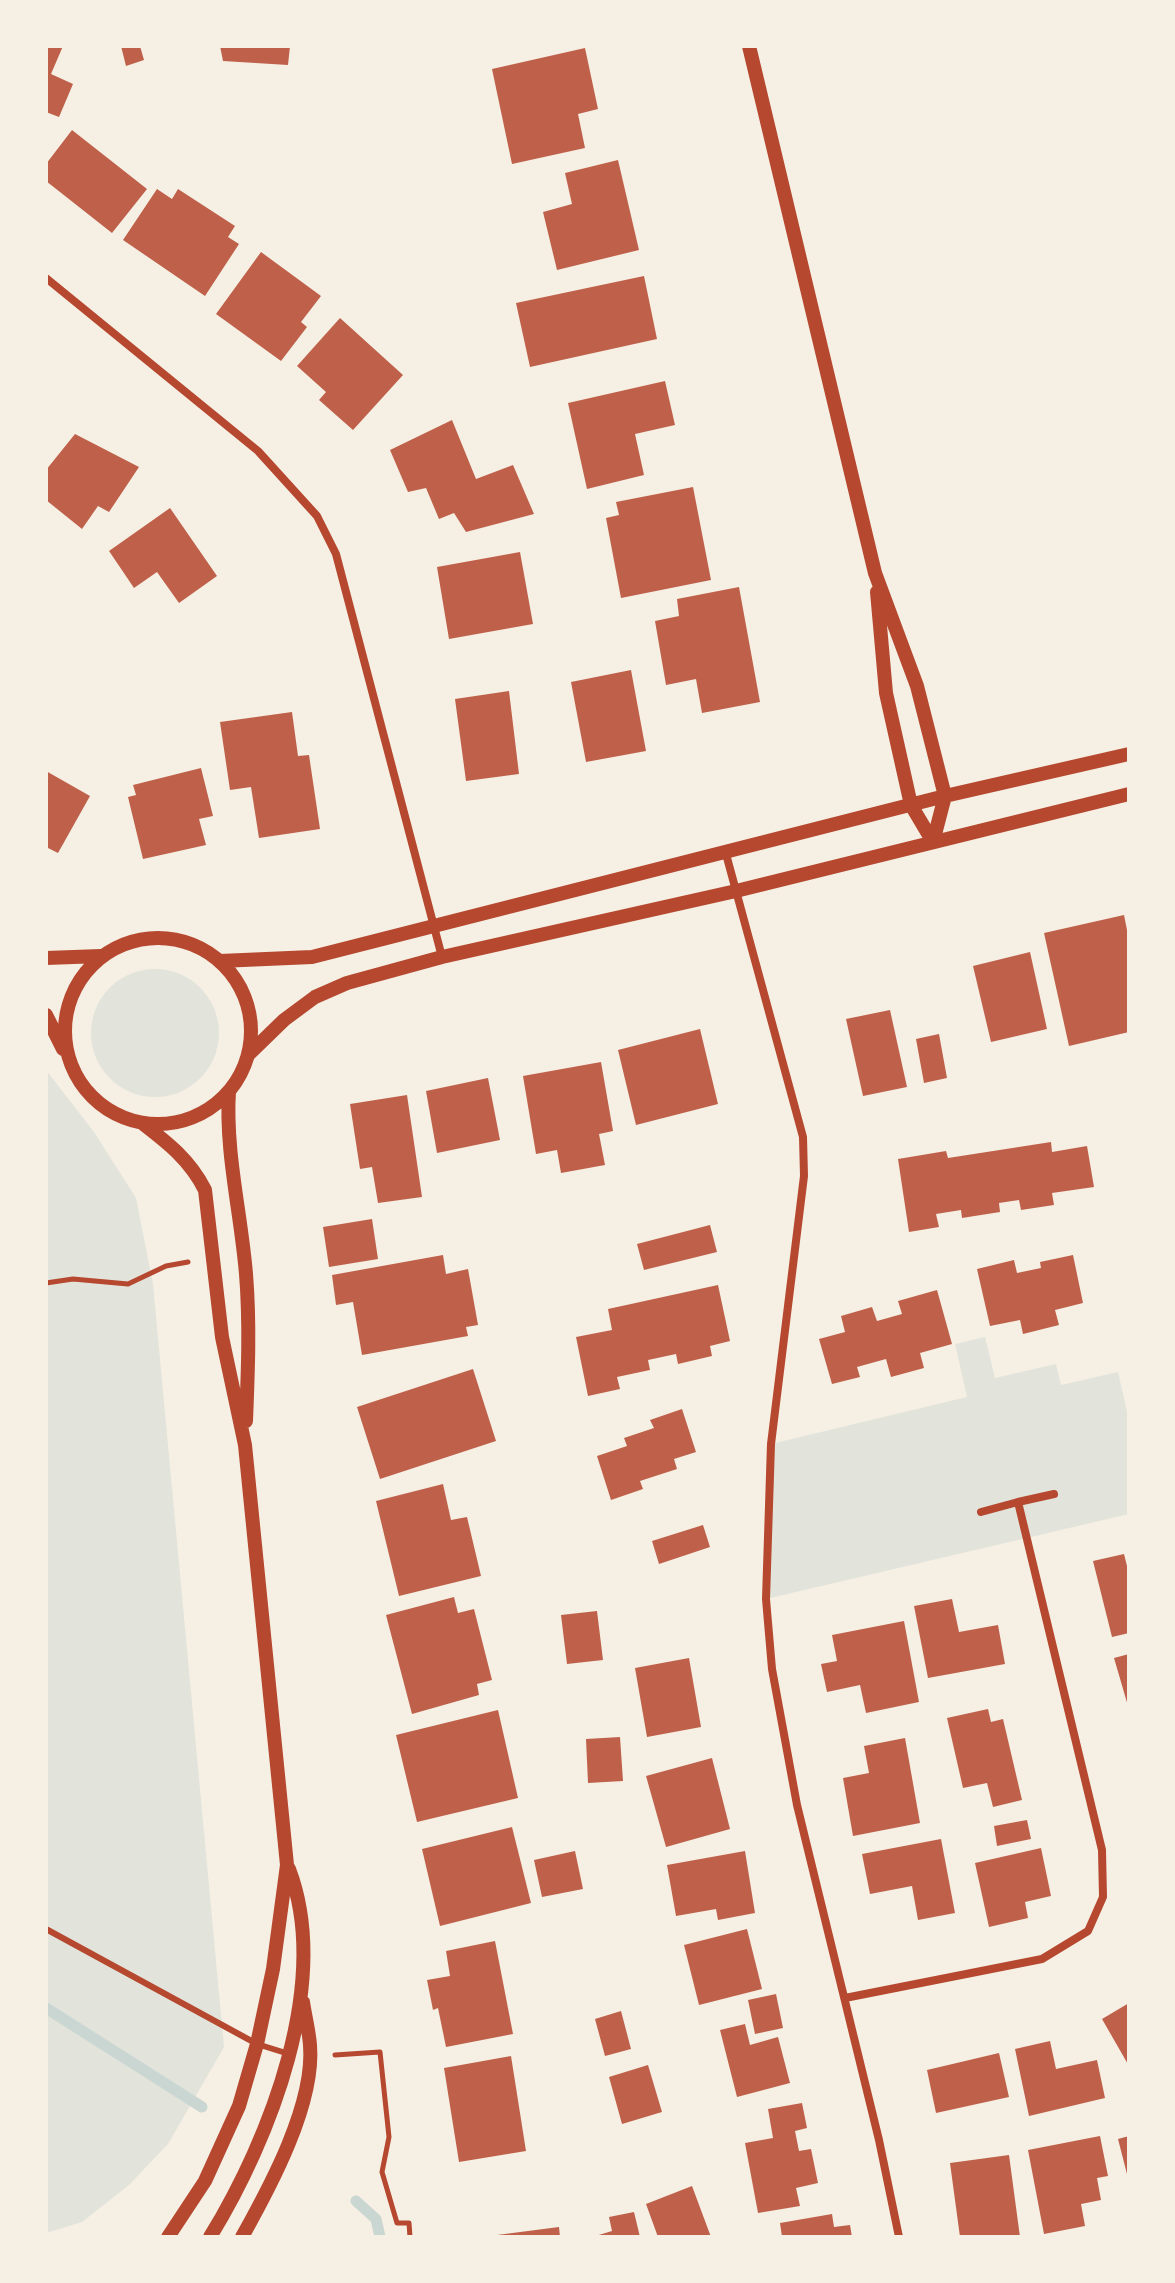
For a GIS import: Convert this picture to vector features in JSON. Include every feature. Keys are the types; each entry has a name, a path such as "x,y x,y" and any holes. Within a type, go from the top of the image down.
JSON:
{"street":[{"path":"749,46 875,573 917,686 945,796 933,842"},
{"path":"46,278 258,451 317,516 336,554 442,957"},
{"path":"875,573 886,693 911,805 933,842"},
{"path":"220,961 312,957 945,796 1129,754"},
{"path":"248,1055 284,1020 315,997 347,983 442,957 736,891 1129,794"},
{"path":"726,854 803,1137 804,1176 771,1444 766,1599 772,1669 797,1805 879,2140 899,2237"},
{"path":"46,1015 75,1076 103,1107 122,1118 167,1124 190,1119 211,1107 229,1091 241,1074 248,1055 251,1029 247,1004 237,980 220,961 199,946 174,938 149,937 124,943 101,956 82,976 69,1001 64,1029 67,1056"},
{"path":"46,958 101,956"},
{"path":"229,1091 230,1141 246,1276 248,1350 245,1445"},
{"path":"142,1123 184,1158 195,1170 205,1190 222,1337 245,1445 287,1865 273,1969 257,2044 239,2106 210,2168 168,2237"},
{"path":"981,1512 1054,1494"},
{"path":"845,1998 1042,1959 1088,1931 1103,1897 1102,1850 1018,1502"},
{"path":"210,2237 258,2149 289,2054 300,1990 303,1940 301,1911 287,1865"},
{"path":"242,2237 288,2147 307,2080 310,2056 300,1990"}],"lane":[{"path":"46,1929 257,2044 289,2054"}],"path":[{"path":"46,1283 73,1279 128,1284 166,1266 211,1259"},
{"path":"310,2056 380,2052 389,2137 382,2172 397,2223 409,2223 410,2237"}],"shaded area":[{"path":"155,969 180,973 201,987 215,1008 219,1033 215,1058 201,1079 180,1093 155,1097 130,1093 109,1079 95,1058 91,1033 95,1008 109,987 130,973"},
{"path":"46,1070 94,1132 136,1198 153,1284 224,2047 168,2144 129,2185 82,2222 46,2233"},
{"path":"985,1337 995,1378 1056,1364 1061,1385 1118,1372 1129,1420 1129,1514 766,1599 771,1444 967,1397 955,1344"}],"building":[{"path":"46,46 63,46 51,74 73,84 59,117 46,112"},
{"path":"121,46 140,46 144,60 126,66"},
{"path":"220,46 290,46 288,65 223,61"},
{"path":"585,48 598,109 578,114 585,148 512,164 492,69"},
{"path":"72,130 147,189 112,233 46,181 46,164"},
{"path":"618,160 639,250 557,270 543,212 572,204 565,173"},
{"path":"157,189 172,199 178,189 235,226 228,237 239,244 205,296 123,240"},
{"path":"261,252 321,296 301,322 307,327 281,361 216,314"},
{"path":"644,276 657,339 530,367 516,303"},
{"path":"340,318 403,375 353,430 319,400 326,392 297,366"},
{"path":"665,381 675,425 635,434 644,475 587,489 568,403"},
{"path":"452,420 476,479 513,465 534,514 466,532 454,513 439,519 426,488 408,492 390,450"},
{"path":"75,434 139,467 109,512 98,506 82,529 46,500 46,470"},
{"path":"693,487 711,580 621,598 606,518 619,515 616,502"},
{"path":"170,508 217,576 179,603 157,572 134,588 109,551"},
{"path":"520,552 533,624 449,639 437,567"},
{"path":"739,587 760,702 702,713 696,679 666,685 655,621 679,616 677,599"},
{"path":"631,670 646,751 586,762 571,682"},
{"path":"509,691 519,774 466,781 455,699"},
{"path":"292,712 298,756 309,755 320,829 259,838 251,787 230,790 220,722"},
{"path":"201,768 213,816 199,819 206,845 143,859 128,797 136,795 133,785"},
{"path":"46,771 90,796 58,853 46,847"},
{"path":"1124,915 1129,940 1129,1032 1069,1046 1044,933"},
{"path":"1030,952 1047,1029 991,1042 973,966"},
{"path":"890,1010 907,1087 863,1096 846,1019"},
{"path":"700,1029 718,1104 636,1125 618,1050"},
{"path":"939,1034 947,1078 924,1083 916,1039"},
{"path":"601,1062 613,1131 599,1134 605,1165 561,1173 557,1150 536,1154 523,1076"},
{"path":"488,1078 500,1140 437,1153 426,1091"},
{"path":"407,1095 422,1197 378,1203 372,1167 360,1169 350,1104"},
{"path":"1051,1142 1052,1152 1087,1146 1094,1187 1052,1193 1054,1205 1021,1210 1019,1200 999,1203 1000,1212 962,1218 961,1210 936,1214 939,1227 909,1232 898,1159 946,1151 948,1158"},
{"path":"372,1219 378,1259 329,1267 323,1227"},
{"path":"710,1225 717,1252 644,1270 637,1244"},
{"path":"443,1255 446,1274 468,1269 478,1325 466,1327 468,1336 362,1355 353,1302 336,1305 332,1275"},
{"path":"1073,1255 1083,1303 1055,1310 1059,1325 1023,1334 1020,1320 990,1326 977,1269 1014,1260 1017,1273 1041,1268 1040,1262"},
{"path":"718,1285 730,1341 710,1346 712,1356 678,1364 676,1354 648,1360 650,1370 617,1377 620,1389 588,1396 576,1337 612,1330 608,1309"},
{"path":"937,1290 952,1344 920,1353 924,1368 891,1377 886,1359 857,1367 860,1377 832,1384 819,1339 845,1332 841,1316 872,1307 877,1321 902,1314 898,1301"},
{"path":"473,1369 496,1441 380,1479 357,1407"},
{"path":"682,1409 696,1452 674,1459 677,1469 640,1481 643,1489 611,1500 597,1456 627,1446 624,1438 654,1428 650,1420"},
{"path":"443,1484 451,1520 467,1517 481,1576 399,1596 376,1501"},
{"path":"703,1525 710,1547 659,1564 652,1541"},
{"path":"1124,1554 1129,1574 1129,1633 1112,1637 1093,1561"},
{"path":"454,1597 458,1613 474,1609 492,1680 477,1684 479,1695 412,1714 386,1615"},
{"path":"952,1599 959,1632 998,1625 1005,1664 928,1678 914,1606"},
{"path":"597,1611 603,1660 567,1664 561,1615"},
{"path":"904,1621 919,1702 866,1713 860,1685 827,1692 821,1664 837,1661 832,1635"},
{"path":"1129,1654 1129,1706 1128,1706 1114,1658"},
{"path":"689,1658 701,1727 647,1737 635,1668"},
{"path":"988,1709 991,1722 1003,1719 1022,1800 993,1807 987,1783 963,1788 947,1718"},
{"path":"498,1710 518,1798 417,1822 396,1735"},
{"path":"620,1737 623,1781 588,1783 586,1739"},
{"path":"905,1738 920,1823 853,1836 843,1778 869,1773 864,1746"},
{"path":"712,1758 730,1829 666,1847 646,1776"},
{"path":"1027,1820 1031,1839 997,1846 994,1826"},
{"path":"512,1827 531,1903 440,1926 422,1849"},
{"path":"941,1839 955,1913 918,1920 912,1886 870,1894 862,1854"},
{"path":"1041,1848 1051,1896 1025,1902 1028,1918 989,1927 975,1863"},
{"path":"575,1851 583,1889 542,1897 534,1860"},
{"path":"745,1851 755,1913 718,1920 716,1909 676,1916 667,1865"},
{"path":"747,1929 762,1989 699,2005 684,1945"},
{"path":"495,1941 513,2034 446,2047 438,2008 433,2010 427,1980 450,1976 446,1951"},
{"path":"776,1994 783,2028 755,2034 748,2000"},
{"path":"1129,2003 1129,2066 1102,2019"},
{"path":"621,2011 631,2049 605,2056 595,2019"},
{"path":"745,2024 750,2045 778,2037 790,2083 737,2097 720,2030"},
{"path":"1050,2041 1056,2069 1097,2060 1105,2098 1029,2116 1015,2049"},
{"path":"999,2053 1009,2097 936,2113 927,2070"},
{"path":"511,2056 526,2151 459,2162 444,2068"},
{"path":"648,2065 662,2112 622,2124 609,2077"},
{"path":"802,2103 807,2128 795,2131 799,2151 811,2149 818,2183 796,2188 800,2206 758,2213 745,2143 773,2138 768,2109"},
{"path":"1100,2136 1108,2176 1097,2178 1101,2200 1081,2204 1085,2226 1044,2234 1028,2150"},
{"path":"1129,2136 1129,2178 1128,2178 1118,2139"},
{"path":"1009,2155 1020,2237 960,2237 950,2163"},
{"path":"692,2186 711,2237 658,2237 646,2204"},
{"path":"634,2212 640,2237 592,2237 612,2231 609,2217"},
{"path":"832,2214 834,2227 850,2225 852,2237 782,2237 780,2223"},
{"path":"559,2227 560,2237 497,2235"}],"waterway":[{"path":"46,2008 202,2107"},
{"path":"356,2201 376,2219 380,2237"}]}
